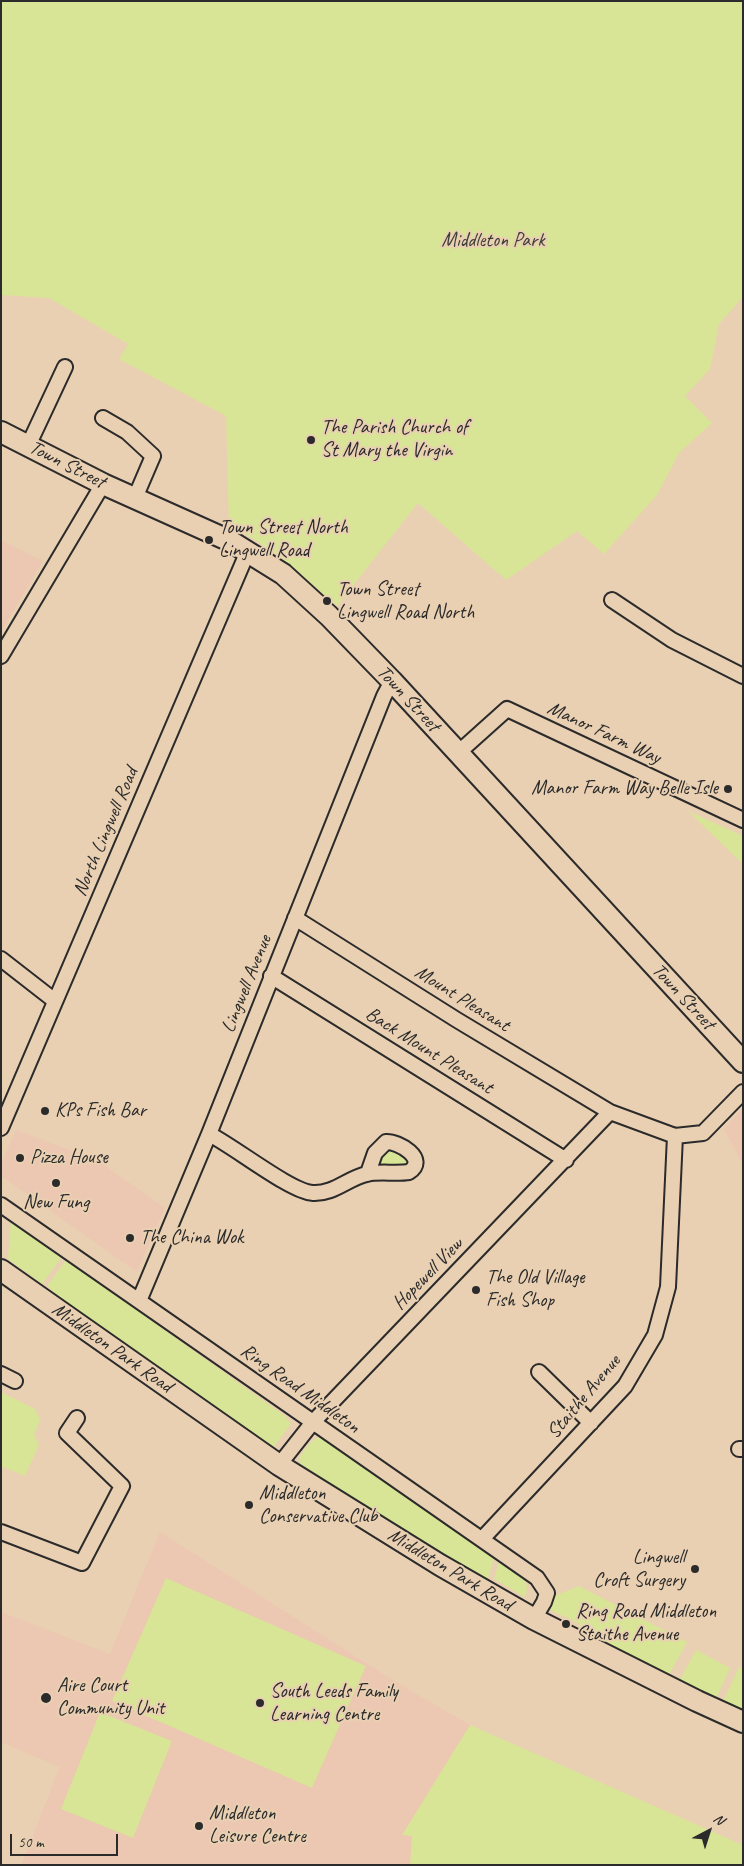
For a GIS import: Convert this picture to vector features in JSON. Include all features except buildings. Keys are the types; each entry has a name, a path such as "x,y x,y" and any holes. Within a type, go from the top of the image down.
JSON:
{"street":[{"path":"28,446 65,367"},
{"path":"103,418 127,432 153,456 135,498"},
{"name":"Town Street","path":"1,432 103,484 248,551 283,574 329,616 392,681 743,1062"},
{"path":"1,656 103,484"},
{"name":"North Lingwell Road","path":"1,1128 248,551"},
{"path":"612,600 672,640 743,676"},
{"name":"Lingwell Avenue","path":"139,1302 209,1134 384,696 392,681"},
{"name":"Manor Farm Way","path":"458,753 508,709 743,820"},
{"name":"Mount Pleasant","path":"295,918 457,1020 610,1112 675,1136"},
{"path":"1,960 55,1001"},
{"name":"Back Mount Pleasant","path":"271,976 566,1160"},
{"path":"675,1136 702,1133 743,1092"},
{"name":"Hopewell View","path":"279,1465 313,1422 610,1112"},
{"path":"209,1134 228,1144 294,1187 312,1193 324,1193 336,1189 368,1173"},
{"name":"Staithe Avenue","path":"482,1539 625,1386 655,1335 668,1287 675,1136"},
{"name":"Ring Road Middleton","path":"1,1205 537,1578 547,1593 534,1619"},
{"name":"Middleton Park Road","path":"1,1270 279,1465 440,1566 534,1619 743,1722"},
{"path":"539,1372 592,1423"},
{"path":"1,1374 15,1381"},
{"path":"1,1532 82,1564 122,1486 67,1433 77,1418"}],"shaded area":[{"path":"1,540 43,561 1,632"},
{"path":"743,1108 743,1165 724,1129"},
{"path":"16,1130 98,1161 165,1208 137,1272 1,1176 1,1164"},
{"name":"South Leeds Family Learning Centre","path":"160,1532 394,1681 470,1725 403,1835 412,1836 410,1865 21,1865 60,1767 1,1742 1,1612 110,1654"}],"green space":[{"name":"Middleton Park","path":"1,1 743,1 743,297 719,324 710,369 685,396 712,423 679,453 657,495 604,554 577,531 506,580 418,503 337,606 273,552 229,525 226,416 119,359 128,344 49,298 1,295"},
{"path":"688,811 743,836 743,864"},
{"path":"389,1148 399,1152 407,1159 406,1165 403,1167 377,1166 376,1162"},
{"path":"11,1222 61,1258 42,1284 8,1259"},
{"path":"66,1260 285,1416 291,1424 272,1449 49,1296 53,1291 47,1286"},
{"path":"1,1392 35,1409 40,1420 34,1435 39,1445 25,1476 1,1466"},
{"path":"322,1436 495,1554 487,1582 302,1468 299,1459 303,1452 311,1442"},
{"path":"500,1558 516,1570 524,1579 527,1591 525,1597 494,1579"},
{"path":"166,1578 366,1666 312,1788 112,1701"},
{"path":"579,1586 687,1642 668,1677 577,1630 580,1624 546,1608 554,1596"},
{"path":"696,1650 730,1668 716,1699 679,1681"},
{"path":"739,1667 743,1669 743,1711 723,1702"},
{"path":"100,1712 172,1741 133,1838 61,1809"},
{"path":"470,1725 743,1845 743,1865 410,1865 412,1836 402,1835"}],"place":[{"name":"The Parish Church of St Mary the Virgin","path":"311,440"},
{"name":"Town Street North Lingwell Road","path":"209,540"},
{"name":"Town Street Lingwell Road North","path":"327,601"},
{"name":"Manor Farm Way Belle Isle","path":"728,789"},
{"name":"KPs Fish Bar","path":"45,1111"},
{"name":"Pizza House","path":"20,1158"},
{"name":"New Fung","path":"56,1183"},
{"name":"The China Wok","path":"130,1238"},
{"name":"The Old Village Fish Shop","path":"476,1290"},
{"name":"Middleton Conservative Club","path":"249,1505"},
{"name":"Lingwell Croft Surgery","path":"695,1569"},
{"name":"Ring Road Middleton Staithe Avenue","path":"566,1624"},
{"name":"Aire Court Community Unit","path":"46,1698"},
{"name":"South Leeds Family Learning Centre","path":"260,1703"},
{"name":"Middleton Leisure Centre","path":"199,1826"}]}
